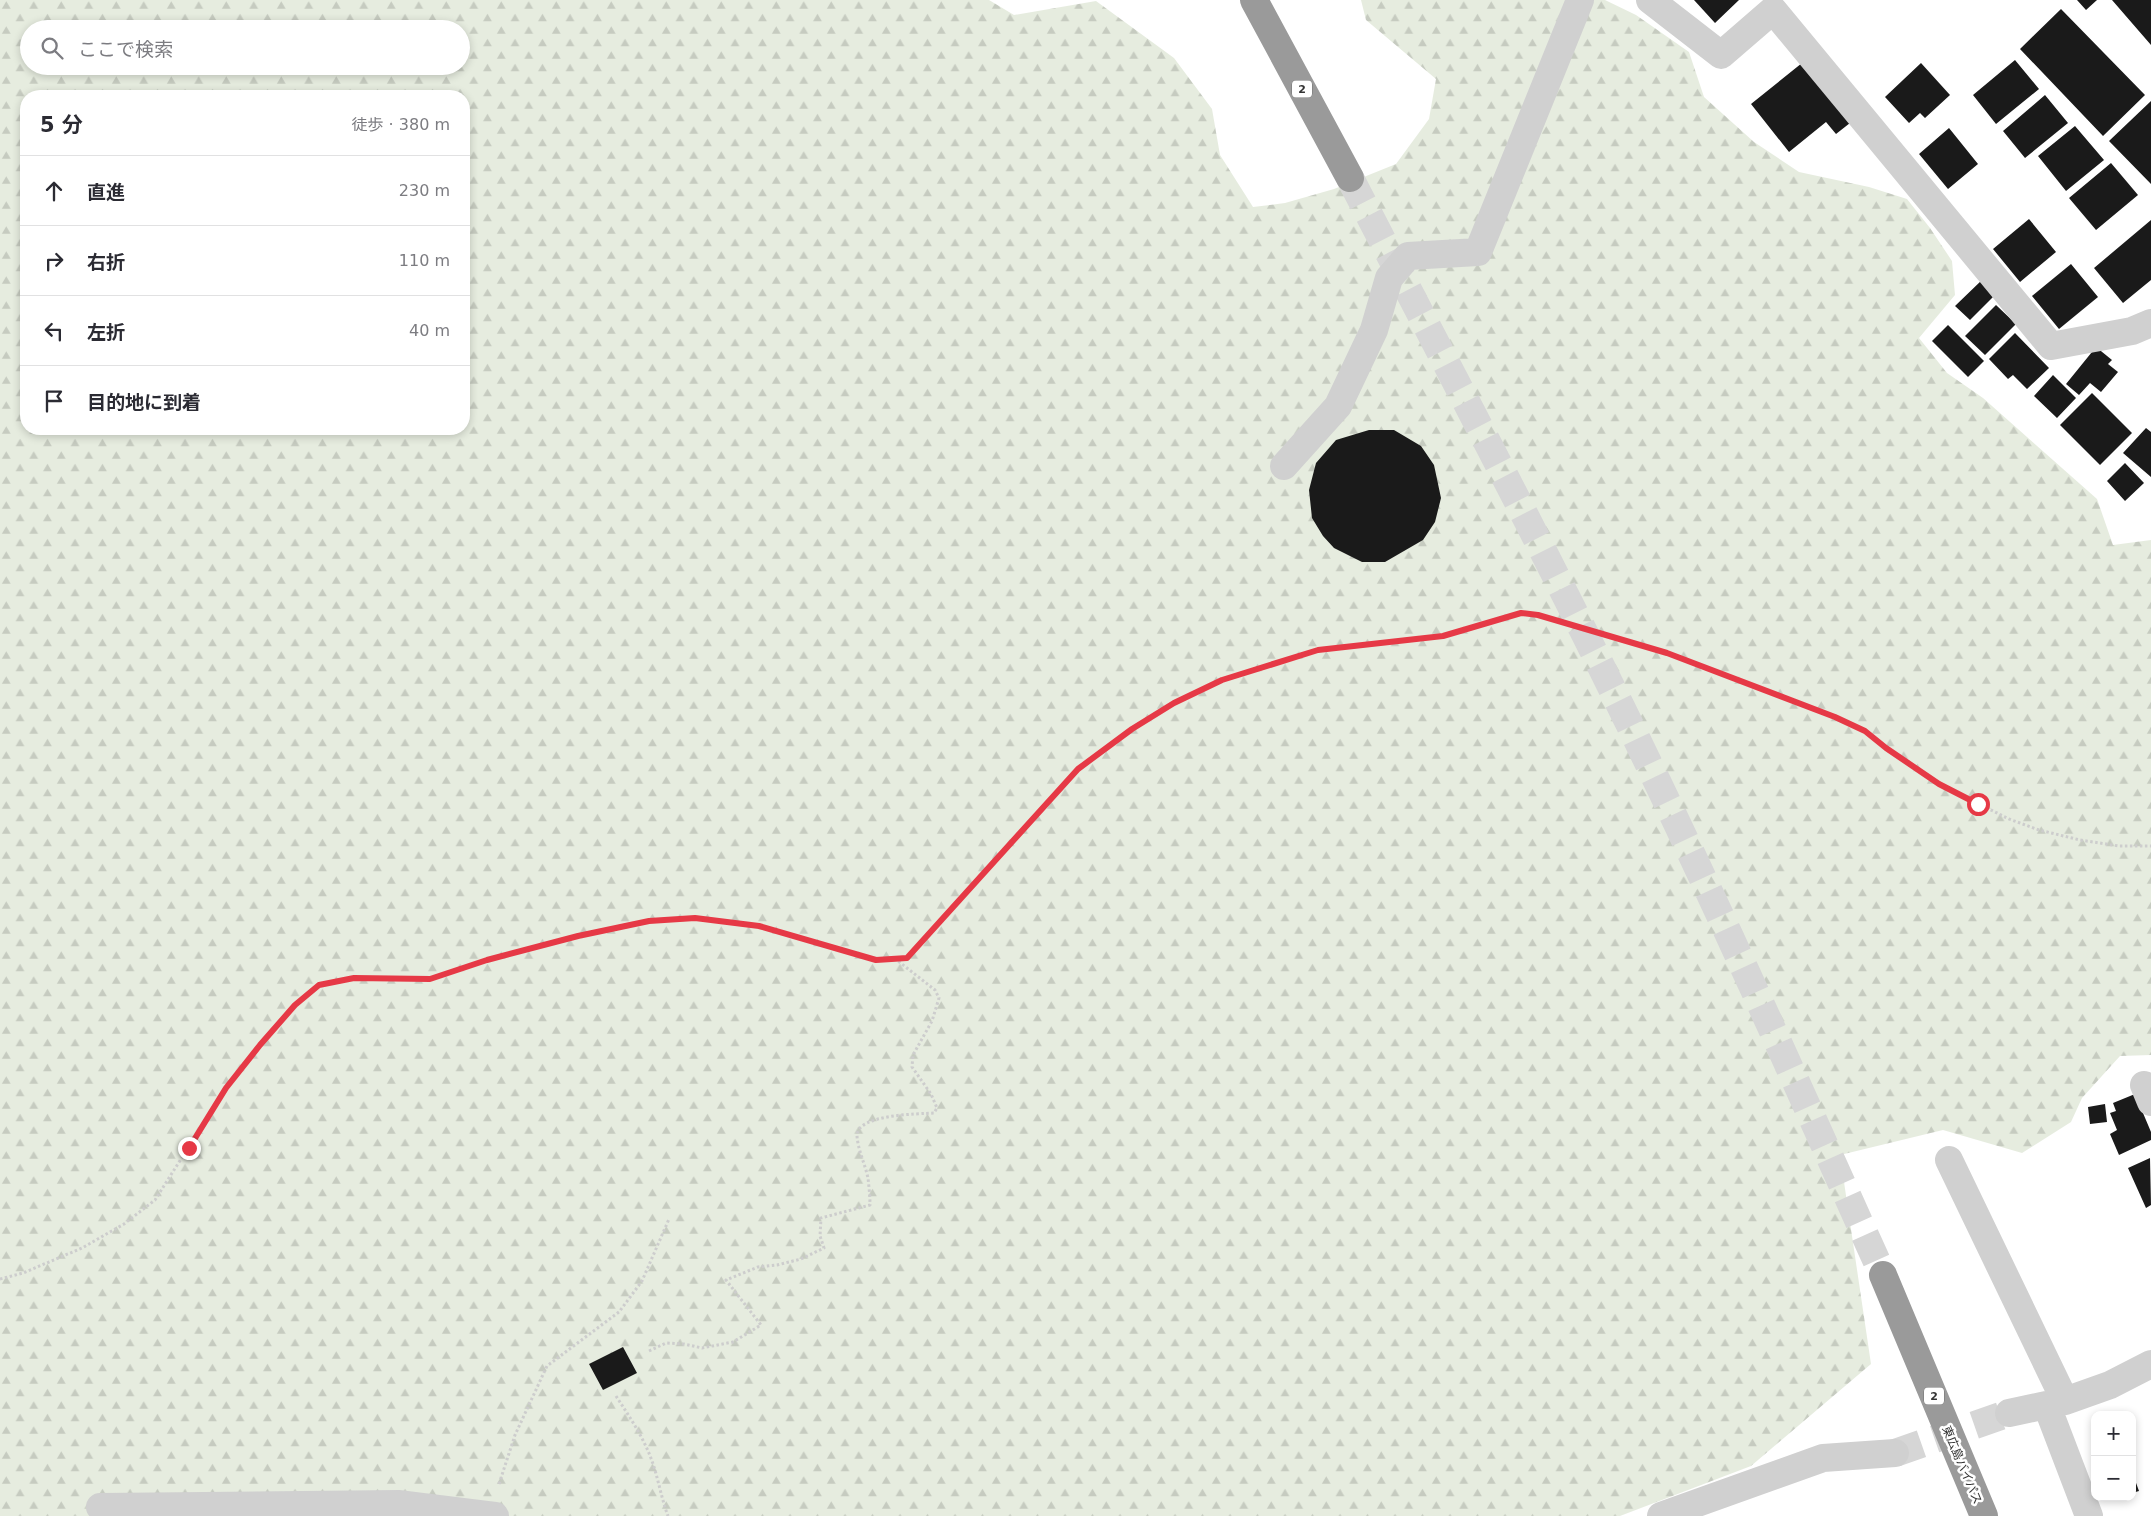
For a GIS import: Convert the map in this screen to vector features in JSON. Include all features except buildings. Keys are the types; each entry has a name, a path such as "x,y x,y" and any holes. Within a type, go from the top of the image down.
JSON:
{"highway":[{"name":"2","path":"1254,0 1350,178"},
{"name":"東広島バイパス","path":"1883,1276 1984,1516"}],"street":[{"path":"1284,466 1338,406 1374,330 1389,278 1408,256 1478,252 1580,0"},
{"path":"1650,0 1721,55 1773,10 2052,346 2132,331 2151,323"},
{"path":"1948,1160 2056,1403 2089,1516"},
{"path":"2009,1413 2056,1403 2110,1385 2151,1364"},
{"path":"1662,1516 1822,1458 1895,1453"},
{"path":"100,1507 398,1504 492,1516"}],"path":[{"path":"0,1279 23,1273 82,1248 124,1224 155,1200 226,1088 295,1005 319,985 354,978 430,979 487,960 578,936 649,921 695,918 759,926 876,960 907,958 934,930 999,854 1078,769 1132,729 1174,703 1222,680 1318,650 1443,636 1521,613 1538,615 1667,653 1835,717 1865,731 1886,748 1939,784 2009,819 2039,830 2080,840 2119,846 2151,846"},
{"path":"649,1351 666,1343 702,1348 733,1342 761,1325 726,1280 758,1267 777,1265 801,1259 824,1248 820,1236 821,1218 870,1205 868,1178 857,1135 860,1128 870,1121 934,1113 938,1108 912,1067 913,1056 932,1021 939,998 935,990 897,960"},
{"path":"492,1516 515,1435 547,1366 619,1312 642,1281 669,1219"},
{"path":"616,1396 633,1421 646,1446 668,1516"}],"green space":[{"path":"0,0 989,0 1014,15 1096,1 1174,58 1212,109 1220,155 1253,207 1285,203 1334,189 1396,164 1429,119 1436,79 1366,20 1361,0 1605,0 1636,15 1689,52 1704,97 1754,142 1799,172 1869,187 1907,199 1930,228 1952,261 1955,295 1919,338 1947,373 1983,398 2097,499 2113,545 2151,540 2151,1055 2120,1056 2082,1098 2071,1122 2022,1153 1943,1130 1840,1155 1871,1364 1751,1466 1620,1516 0,1516"}],"tunnel":[{"path":"1350,178 1523,512 1624,713 1724,923 1883,1275"},
{"path":"1895,1453 2009,1413"}],"route":[{"path":"189,1148 226,1088 260,1045 295,1005 319,985 354,978 430,979 487,960 578,936 649,921 695,918 759,926 876,960 907,958 934,930 999,854 1078,769 1132,729 1174,703 1222,680 1318,650 1364,643 1443,636 1477,624 1521,613 1538,615 1667,653 1835,717 1865,731 1886,748 1939,784 1978,804"}]}
